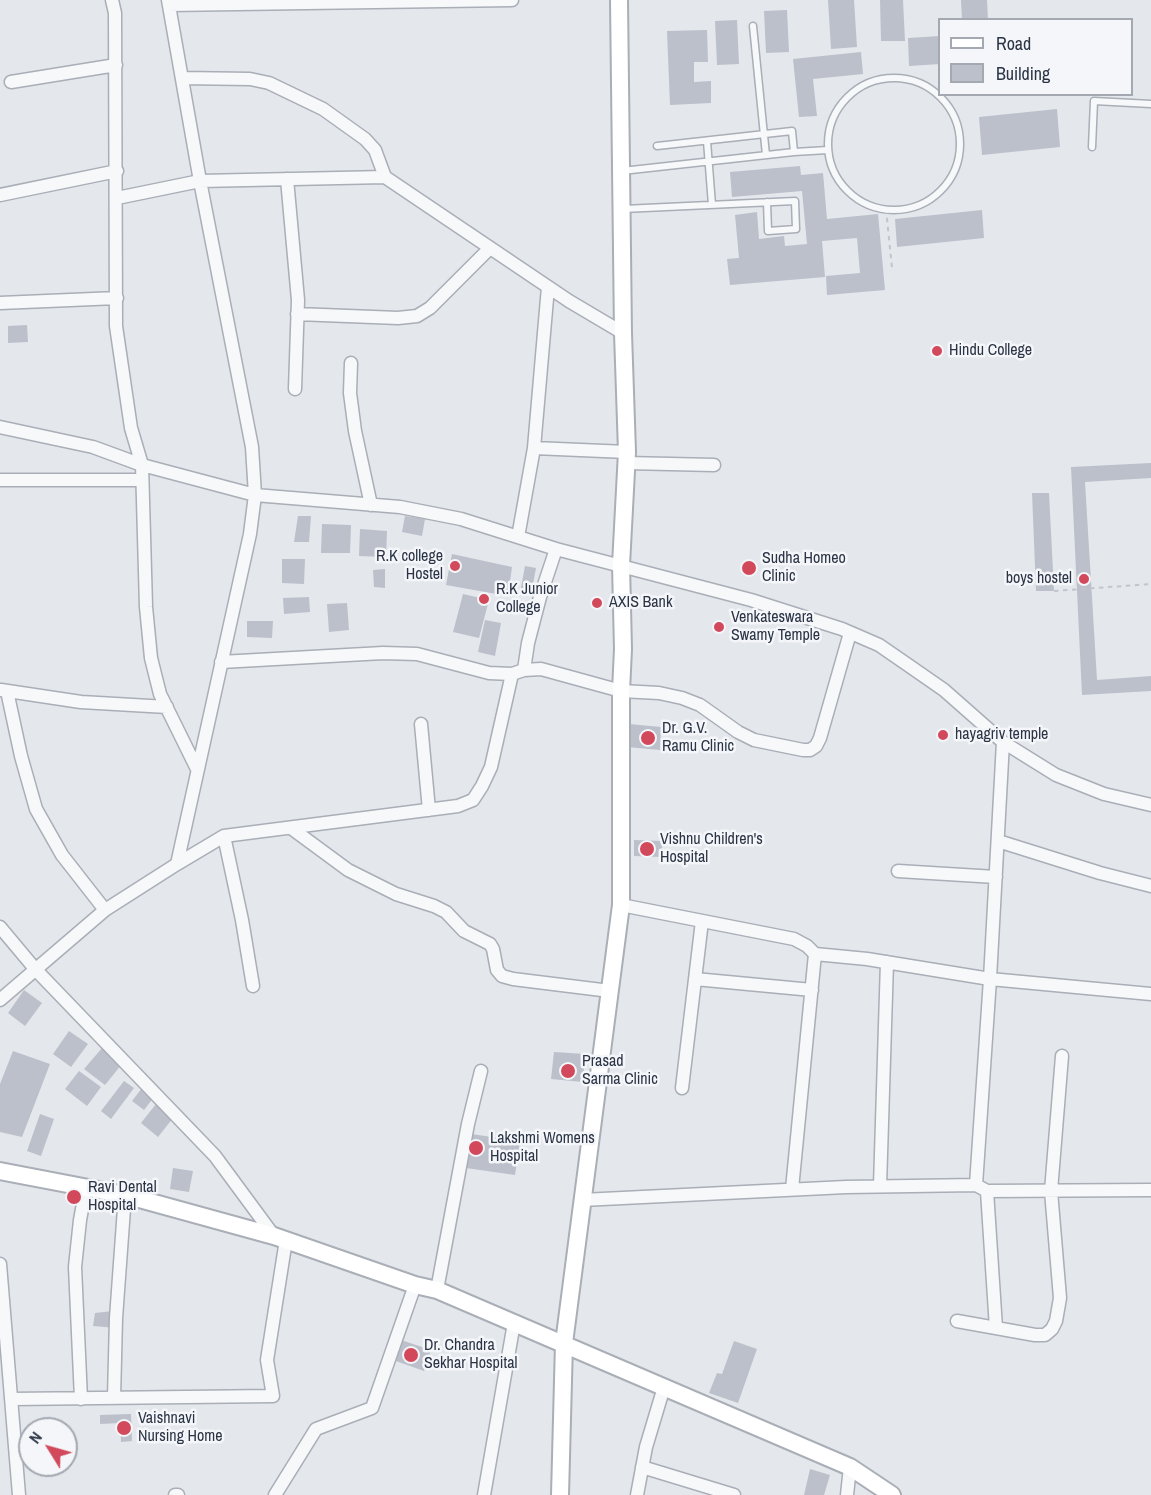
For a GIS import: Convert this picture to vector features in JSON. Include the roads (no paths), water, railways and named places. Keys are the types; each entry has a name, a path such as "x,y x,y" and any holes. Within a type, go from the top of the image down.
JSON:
{"street":[{"path":"112,0 115,13 116,64 116,326 131,428 141,465 146,607 151,658 160,694 197,769"},
{"path":"177,864 250,534 255,495 252,447 169,3 512,0"},
{"path":"560,1495 564,1343 621,905 623,650 621,566 627,458 623,333 619,0"},
{"path":"11,82 116,64"},
{"path":"182,78 250,79 269,83 323,109 365,139 375,150 385,177"},
{"path":"0,195 117,171"},
{"path":"117,198 201,181 385,177 548,287 623,333"},
{"path":"287,179 297,314 295,389"},
{"path":"297,314 398,318 417,316 430,308 490,248"},
{"path":"518,537 534,448 548,287"},
{"path":"0,303 117,298"},
{"path":"351,363 350,393 355,431 371,504"},
{"path":"0,427 93,447 141,465 255,495 400,507 461,519 556,549 751,600 879,645 944,690 1003,742 1056,775 1104,794 1151,805"},
{"path":"534,448 714,465"},
{"path":"0,480 142,480"},
{"path":"0,1000 105,910 224,836 458,806 473,800 491,767 556,549"},
{"path":"221,662 360,654 417,654 489,673 541,669 621,691 659,693 682,698 700,705 738,732 754,740 810,750 816,746 820,738 850,633"},
{"path":"105,910 62,855 36,809 4,690 81,702 167,707"},
{"path":"421,724 429,810"},
{"path":"996,1328 981,1188 1003,742"},
{"path":"291,828 348,870 396,894 446,912 464,931 490,944 497,970 502,976 610,991"},
{"path":"224,836 253,986"},
{"path":"998,841 1100,873 1151,886"},
{"path":"898,871 996,877"},
{"path":"621,905 794,939 807,946 814,954 887,962 990,978 1151,994"},
{"path":"682,1088 702,921"},
{"path":"0,927 36,970 215,1156 280,1238 267,1360 273,1396 12,1399"},
{"path":"792,1189 814,954"},
{"path":"880,1186 887,962"},
{"path":"695,979 812,990"},
{"path":"957,1321 1044,1335 1052,1329 1056,1321 1060,1298 1051,1191 1062,1056"},
{"path":"437,1290 468,1124 481,1071"},
{"path":"0,1171 106,1190 280,1238 415,1285 437,1290 850,1467 892,1495"},
{"path":"582,1200 880,1186 1051,1191 1151,1190"},
{"path":"81,1399 75,1267 86,1188"},
{"path":"114,1398 116,1318 124,1195"},
{"path":"0,1264 19,1495"},
{"path":"281,1493 316,1429 372,1408 415,1285"},
{"path":"484,1495 514,1323"},
{"path":"637,1495 642,1467 664,1387"},
{"path":"642,1467 734,1495"},
{"path":"847,1495 850,1467"}],"lane":[{"path":"753,26 766,155"},
{"path":"938,93 920,82 898,77 875,79 855,90 839,106 829,128 828,150 833,171 844,188 861,202 880,209 902,210 922,204 939,192 952,176 959,156 960,135 953,113 941,96"},
{"path":"1092,147 1094,101 1151,104"},
{"path":"657,146 792,131 794,152"},
{"path":"706,141 711,205"},
{"path":"621,171 828,150"},
{"path":"622,209 767,202 795,201 796,229 768,231 767,202"}],"place":[{"name":"Hindu College","path":"937,351"},
{"name":"R.K college Hostel","path":"455,566"},
{"name":"Sudha Homeo Clinic","path":"749,568"},
{"name":"boys hostel","path":"1084,579"},
{"name":"R.K Junior College","path":"484,599"},
{"name":"AXIS Bank","path":"597,603"},
{"name":"Venkateswara Swamy Temple","path":"719,627"},
{"name":"hayagriv temple","path":"943,735"},
{"name":"Dr. G.V. Ramu Clinic","path":"648,738"},
{"name":"Vishnu Children's Hospital","path":"647,849"},
{"name":"Prasad Sarma Clinic","path":"568,1071"},
{"name":"Lakshmi Womens Hospital","path":"476,1148"},
{"name":"Ravi Dental Hospital","path":"74,1197"},
{"name":"Dr. Chandra Sekhar Hospital","path":"411,1355"},
{"name":"Vaishnavi Nursing Home","path":"124,1428"}]}
